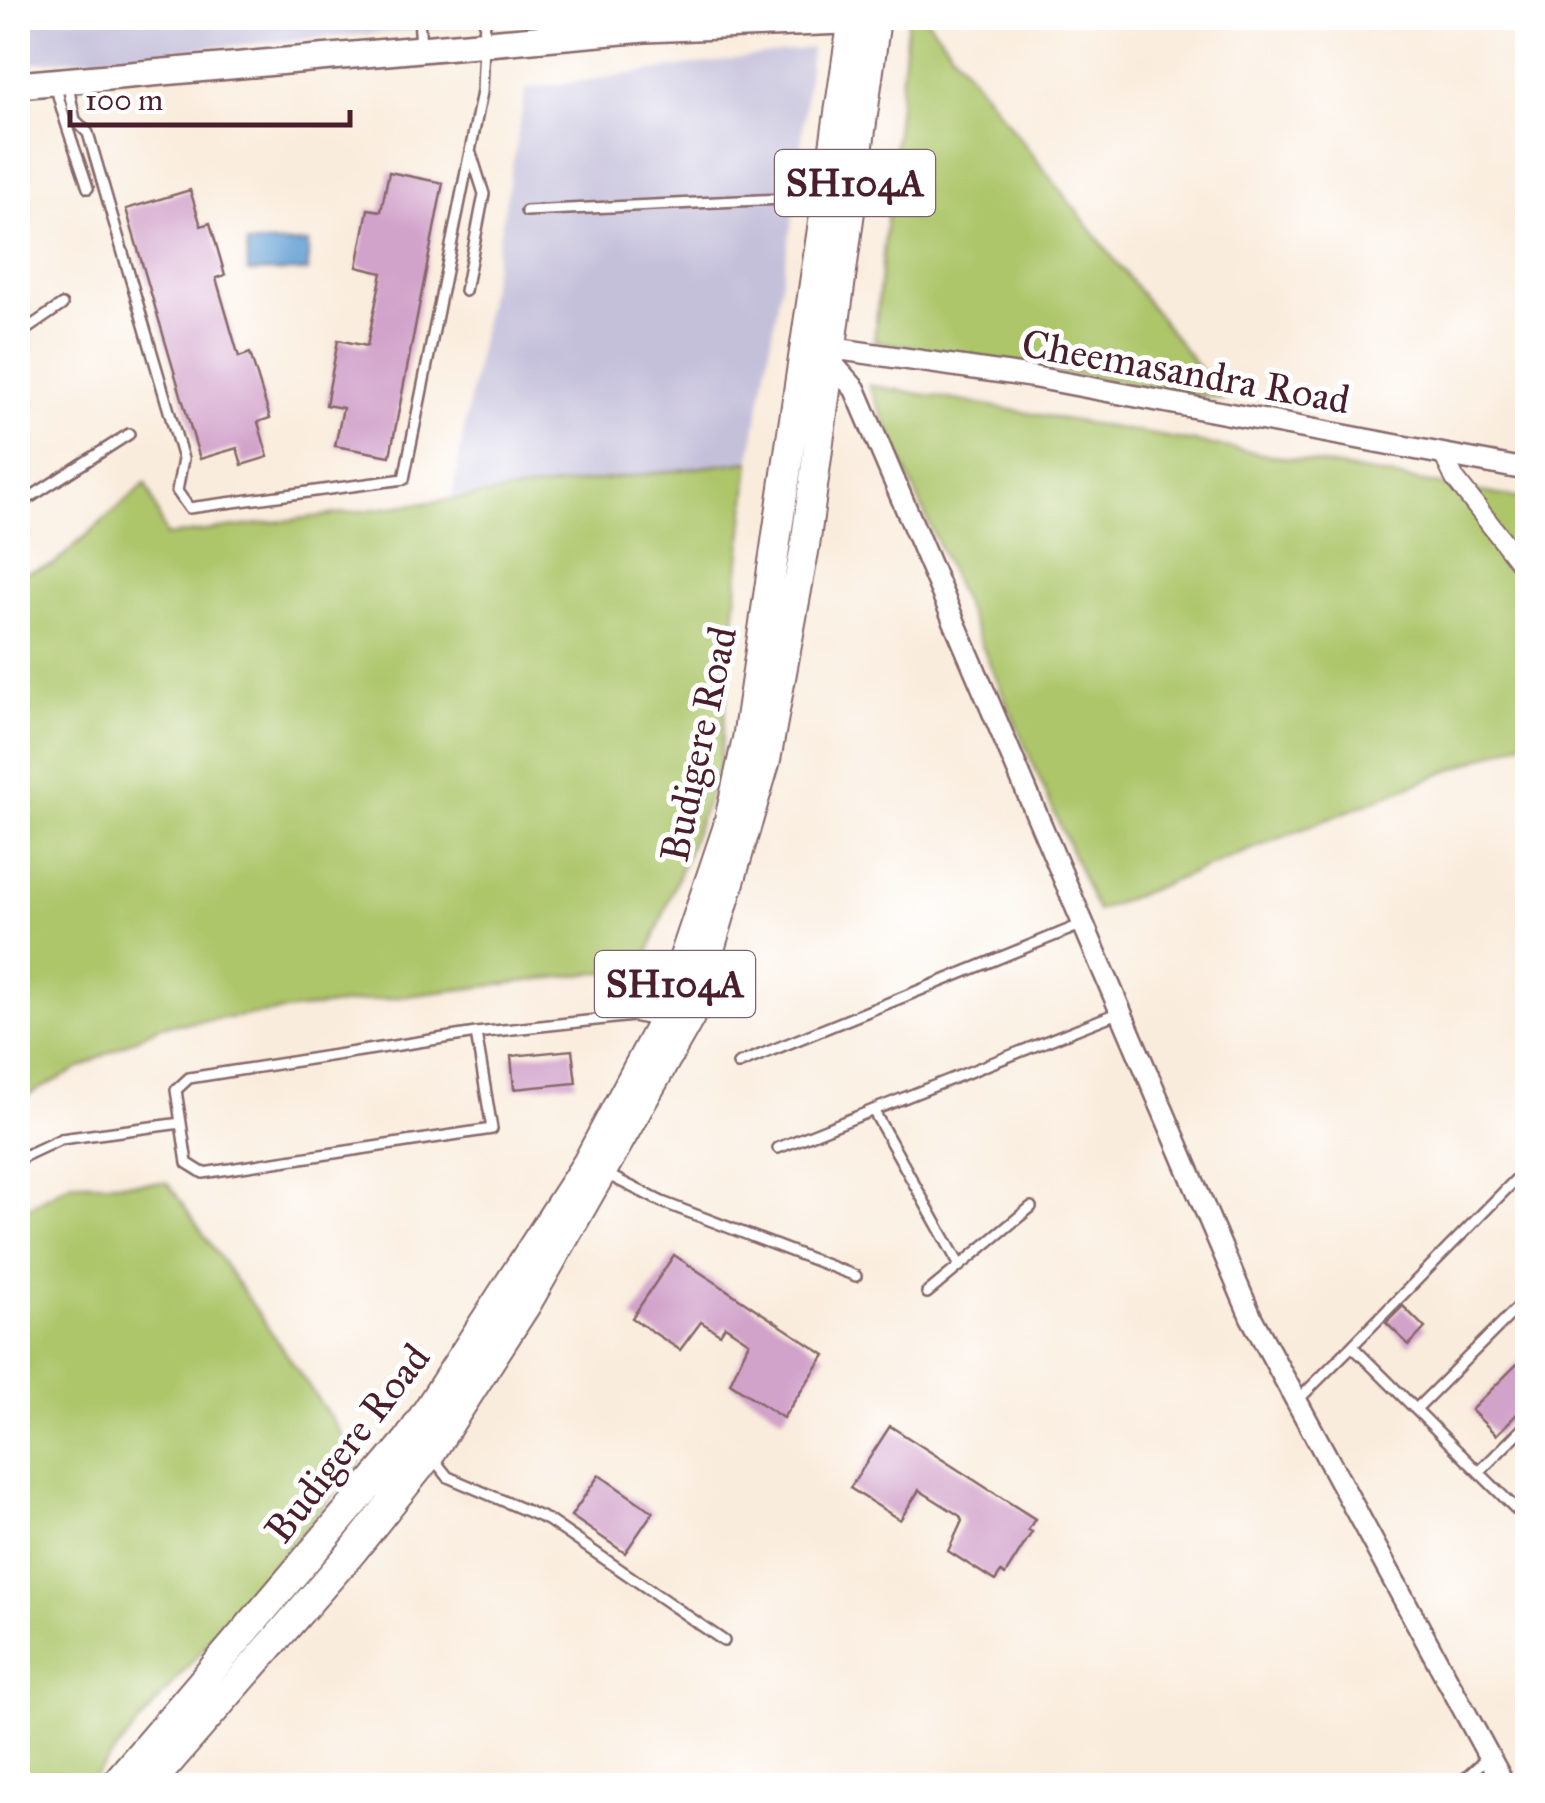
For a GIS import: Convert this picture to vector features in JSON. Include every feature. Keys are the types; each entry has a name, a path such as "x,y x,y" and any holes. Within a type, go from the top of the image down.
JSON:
{"main road":[{"path":"18,85 422,49 486,30 645,29 864,19"},
{"name":"Budigere Road","path":"113,1786 408,1440 587,1163 662,1022 737,793 821,356 826,196 864,19"},
{"name":"Budigere Road","path":"148,1786 352,1552 430,1454 604,1172 690,1016 755,809 805,546 821,356 864,19"}],"street":[{"name":"Cheemasandra Road","path":"821,356 1033,378 1528,470"},
{"path":"821,356 855,389 1086,923 1200,1202 1295,1403 1506,1786"},
{"path":"1443,454 1455,479 1528,572"}],"lane":[{"path":"419,18 422,49"},
{"path":"1522,18 1528,24"},
{"path":"61,81 75,120 88,133 184,459 177,491 190,508 404,479 470,151 486,30"},
{"path":"61,81 63,121 72,134 88,188"},
{"path":"464,290 484,194 470,151"},
{"path":"526,211 826,196"},
{"path":"18,336 62,305"},
{"path":"18,505 129,434"},
{"path":"738,1064 1086,923"},
{"path":"778,1148 1123,1011"},
{"path":"476,1033 492,1129 203,1172 187,1162 176,1090 189,1078 476,1033 633,1016 662,1022"},
{"path":"874,1110 960,1266"},
{"path":"18,1160 61,1138 181,1123"},
{"path":"1295,1403 1528,1167"},
{"path":"604,1172 662,1202 856,1276"},
{"path":"926,1294 1031,1207"},
{"path":"1416,1409 1528,1297"},
{"path":"1352,1346 1528,1520"},
{"path":"1479,1472 1528,1423"},
{"path":"430,1454 448,1476 548,1520 724,1641"},
{"path":"1457,1786 1490,1756"}],"shaded area":[{"path":"18,18 555,18 18,64"},
{"path":"811,48 796,198 750,461 452,497 526,89"}],"green space":[{"path":"908,18 926,18 1223,399 874,341"},
{"path":"869,385 1527,500 1527,740 1097,911"},
{"path":"750,461 719,770 643,967 161,1026 18,1100 18,574 53,565 146,483 166,536"},
{"path":"72,1183 168,1183 361,1462 87,1785 18,1785 18,1213"}],"water":[{"path":"308,243 308,271 248,272 247,244"}],"building":[{"path":"389,172 443,183 390,456 335,446 343,408 326,405 338,340 367,346 382,273 357,267 368,209 381,211"},
{"path":"190,190 201,226 210,223 225,275 216,278 239,357 250,353 270,418 258,422 268,457 242,465 237,448 200,459 126,209"},
{"path":"572,1050 576,1083 514,1089 511,1056"},
{"path":"674,1255 825,1355 783,1418 730,1383 749,1342 725,1326 720,1334 701,1322 680,1350 632,1318"},
{"path":"1403,1306 1425,1328 1409,1345 1386,1323"},
{"path":"1528,1353 1528,1403 1496,1435 1471,1410"},
{"path":"890,1426 1035,1519 1028,1530 1032,1532 1005,1575 1001,1572 995,1581 948,1551 962,1521 960,1516 919,1490 900,1520 850,1488"},
{"path":"599,1475 653,1512 625,1553 571,1516"}]}
